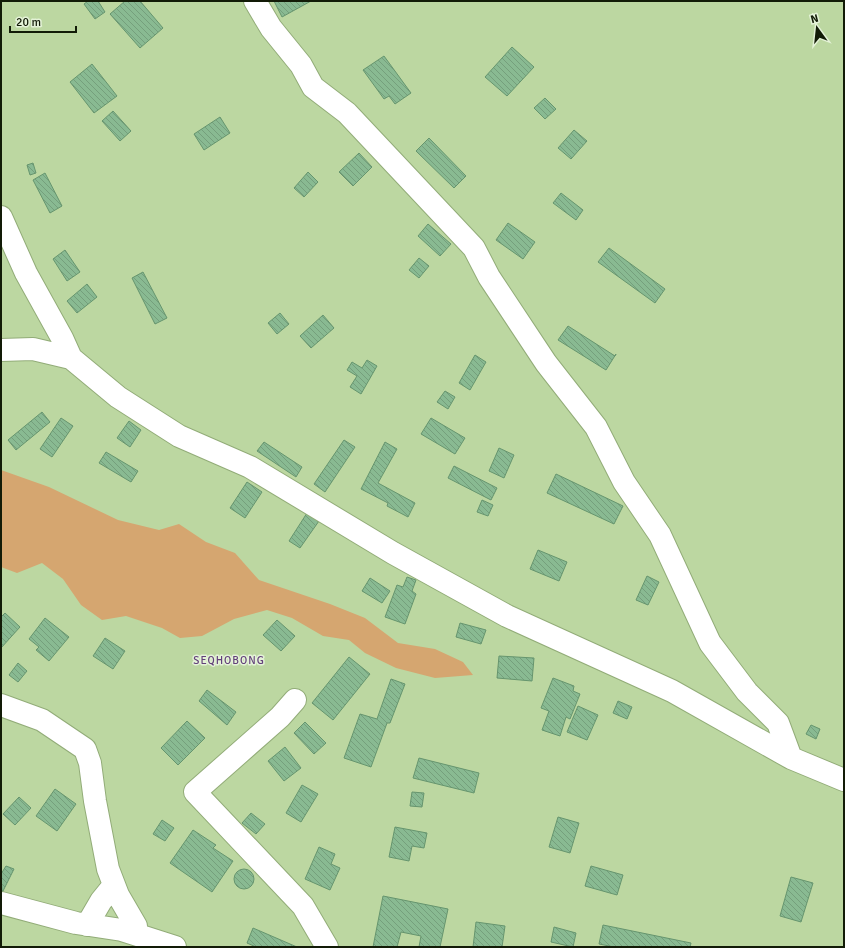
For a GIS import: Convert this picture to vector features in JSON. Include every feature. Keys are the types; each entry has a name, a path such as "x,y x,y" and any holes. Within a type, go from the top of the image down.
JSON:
{"street":[{"path":"255,1 271,28 301,65 313,87 347,112 474,248 489,277 546,363 596,426 624,482 660,534 710,643 747,692 778,723 791,758"},
{"path":"1,217 26,273 62,338 71,358 118,397 179,436 250,467 393,553 507,616 672,691 791,758 844,780"},
{"path":"1,350 33,349 71,358"},
{"path":"295,700 280,718 194,792 303,906 327,947"},
{"path":"1,705 42,720 85,749 90,763 95,801 108,869 118,895 136,926 135,934"},
{"path":"87,925 101,901 114,885"},
{"path":"1,903 87,925 135,934 175,947"}],"shaded area":[{"path":"1,470 49,487 118,520 159,530 179,524 206,542 235,553 259,580 330,604 365,618 398,643 435,649 463,662 473,675 435,678 396,668 365,653 349,640 323,636 292,618 267,610 234,619 202,636 180,638 162,628 126,616 102,620 81,605 63,579 42,563 17,573 1,567"}],"building":[{"path":"88,1 98,1 105,12 95,19 84,4"},
{"path":"125,1 140,1 163,28 140,48 110,14"},
{"path":"274,1 311,1 282,17"},
{"path":"512,47 534,67 507,96 485,77"},
{"path":"384,56 411,93 395,104 389,96 384,99 363,70"},
{"path":"92,64 117,96 94,113 70,82"},
{"path":"545,98 556,109 545,119 534,108"},
{"path":"113,111 131,131 120,141 102,121"},
{"path":"220,117 230,133 204,150 194,134"},
{"path":"574,130 587,141 571,159 558,148"},
{"path":"429,138 466,176 454,188 416,151"},
{"path":"359,153 372,167 353,186 339,172"},
{"path":"33,163 36,173 30,175 27,165"},
{"path":"308,172 318,182 304,197 294,188"},
{"path":"45,173 62,206 50,213 33,180"},
{"path":"561,193 583,210 576,220 553,203"},
{"path":"508,223 535,242 523,259 496,240"},
{"path":"428,224 451,244 440,256 418,236"},
{"path":"609,248 665,289 655,303 598,262"},
{"path":"65,250 80,272 67,281 53,259"},
{"path":"419,258 429,266 419,278 409,270"},
{"path":"143,272 167,318 155,324 132,278"},
{"path":"87,284 97,297 77,313 67,301"},
{"path":"280,313 289,324 277,334 268,323"},
{"path":"323,315 334,328 311,348 300,336"},
{"path":"568,326 615,356 606,370 558,340"},
{"path":"475,355 486,362 470,390 459,383"},
{"path":"367,360 377,366 361,394 350,387 357,376 347,370 352,362 362,368"},
{"path":"445,391 455,397 448,409 437,402"},
{"path":"42,412 50,422 16,450 8,440"},
{"path":"61,418 73,426 52,457 40,449"},
{"path":"431,418 465,438 455,454 421,434"},
{"path":"129,421 141,430 130,447 117,438"},
{"path":"344,440 355,447 325,492 314,484"},
{"path":"264,442 302,467 296,477 257,451"},
{"path":"385,442 397,449 378,483 415,503 408,517 387,506 388,503 361,489"},
{"path":"499,448 514,455 504,478 489,471"},
{"path":"106,452 138,471 131,482 99,463"},
{"path":"454,466 497,488 491,500 448,478"},
{"path":"556,474 623,506 614,524 547,493"},
{"path":"247,482 262,492 245,518 230,508"},
{"path":"482,500 493,505 488,516 477,512"},
{"path":"307,513 319,521 300,548 289,541"},
{"path":"538,550 567,562 559,581 530,569"},
{"path":"647,576 659,582 648,605 636,600"},
{"path":"407,577 416,580 412,591 416,594 405,624 385,617 397,585 403,587"},
{"path":"370,578 390,591 382,603 362,591"},
{"path":"5,613 20,627 1,648 1,617"},
{"path":"45,618 69,637 49,661 36,650 39,647 29,639"},
{"path":"277,620 295,636 281,651 263,635"},
{"path":"460,623 486,630 481,644 456,637"},
{"path":"105,638 125,651 113,669 93,656"},
{"path":"499,656 534,658 532,681 497,678"},
{"path":"349,657 370,674 333,720 312,703"},
{"path":"18,663 27,671 18,682 9,675"},
{"path":"553,678 574,686 573,691 580,694 570,719 566,717 560,736 542,730 549,711 541,708"},
{"path":"391,679 405,684 390,723 387,723 371,767 344,758 360,714 377,719"},
{"path":"207,690 236,712 227,725 199,701"},
{"path":"618,701 632,707 627,719 613,713"},
{"path":"578,706 598,715 587,740 567,732"},
{"path":"187,721 205,738 178,765 161,748"},
{"path":"305,722 326,743 314,754 294,733"},
{"path":"811,725 820,729 816,739 806,734"},
{"path":"285,747 301,768 284,781 268,761"},
{"path":"419,758 479,773 474,793 413,778"},
{"path":"302,785 318,794 301,822 286,813"},
{"path":"55,789 76,804 57,831 36,816"},
{"path":"412,792 424,793 422,807 410,806"},
{"path":"19,797 31,808 15,825 3,814"},
{"path":"251,813 265,824 256,834 242,823"},
{"path":"558,817 579,823 570,853 549,847"},
{"path":"162,820 174,828 165,841 153,834"},
{"path":"395,827 427,833 424,848 412,846 409,861 389,857"},
{"path":"193,830 216,845 213,848 233,861 212,892 170,863"},
{"path":"319,847 335,854 331,864 340,868 330,890 305,879"},
{"path":"6,866 14,869 2,893 1,874"},
{"path":"591,866 623,875 617,895 585,886"},
{"path":"240,869 248,869 254,875 254,883 248,889 240,889 234,883 234,875"},
{"path":"791,877 813,883 801,922 780,916"},
{"path":"383,896 448,909 440,947 419,947 421,936 401,932 397,947 373,947"},
{"path":"476,922 505,926 502,947 473,947"},
{"path":"603,925 691,943 690,947 614,947 599,944"},
{"path":"554,927 576,933 573,947 551,942"},
{"path":"253,928 297,947 256,947 247,943"}],"district":[{"name":"SEQHOBONG","path":"229,660"}]}
